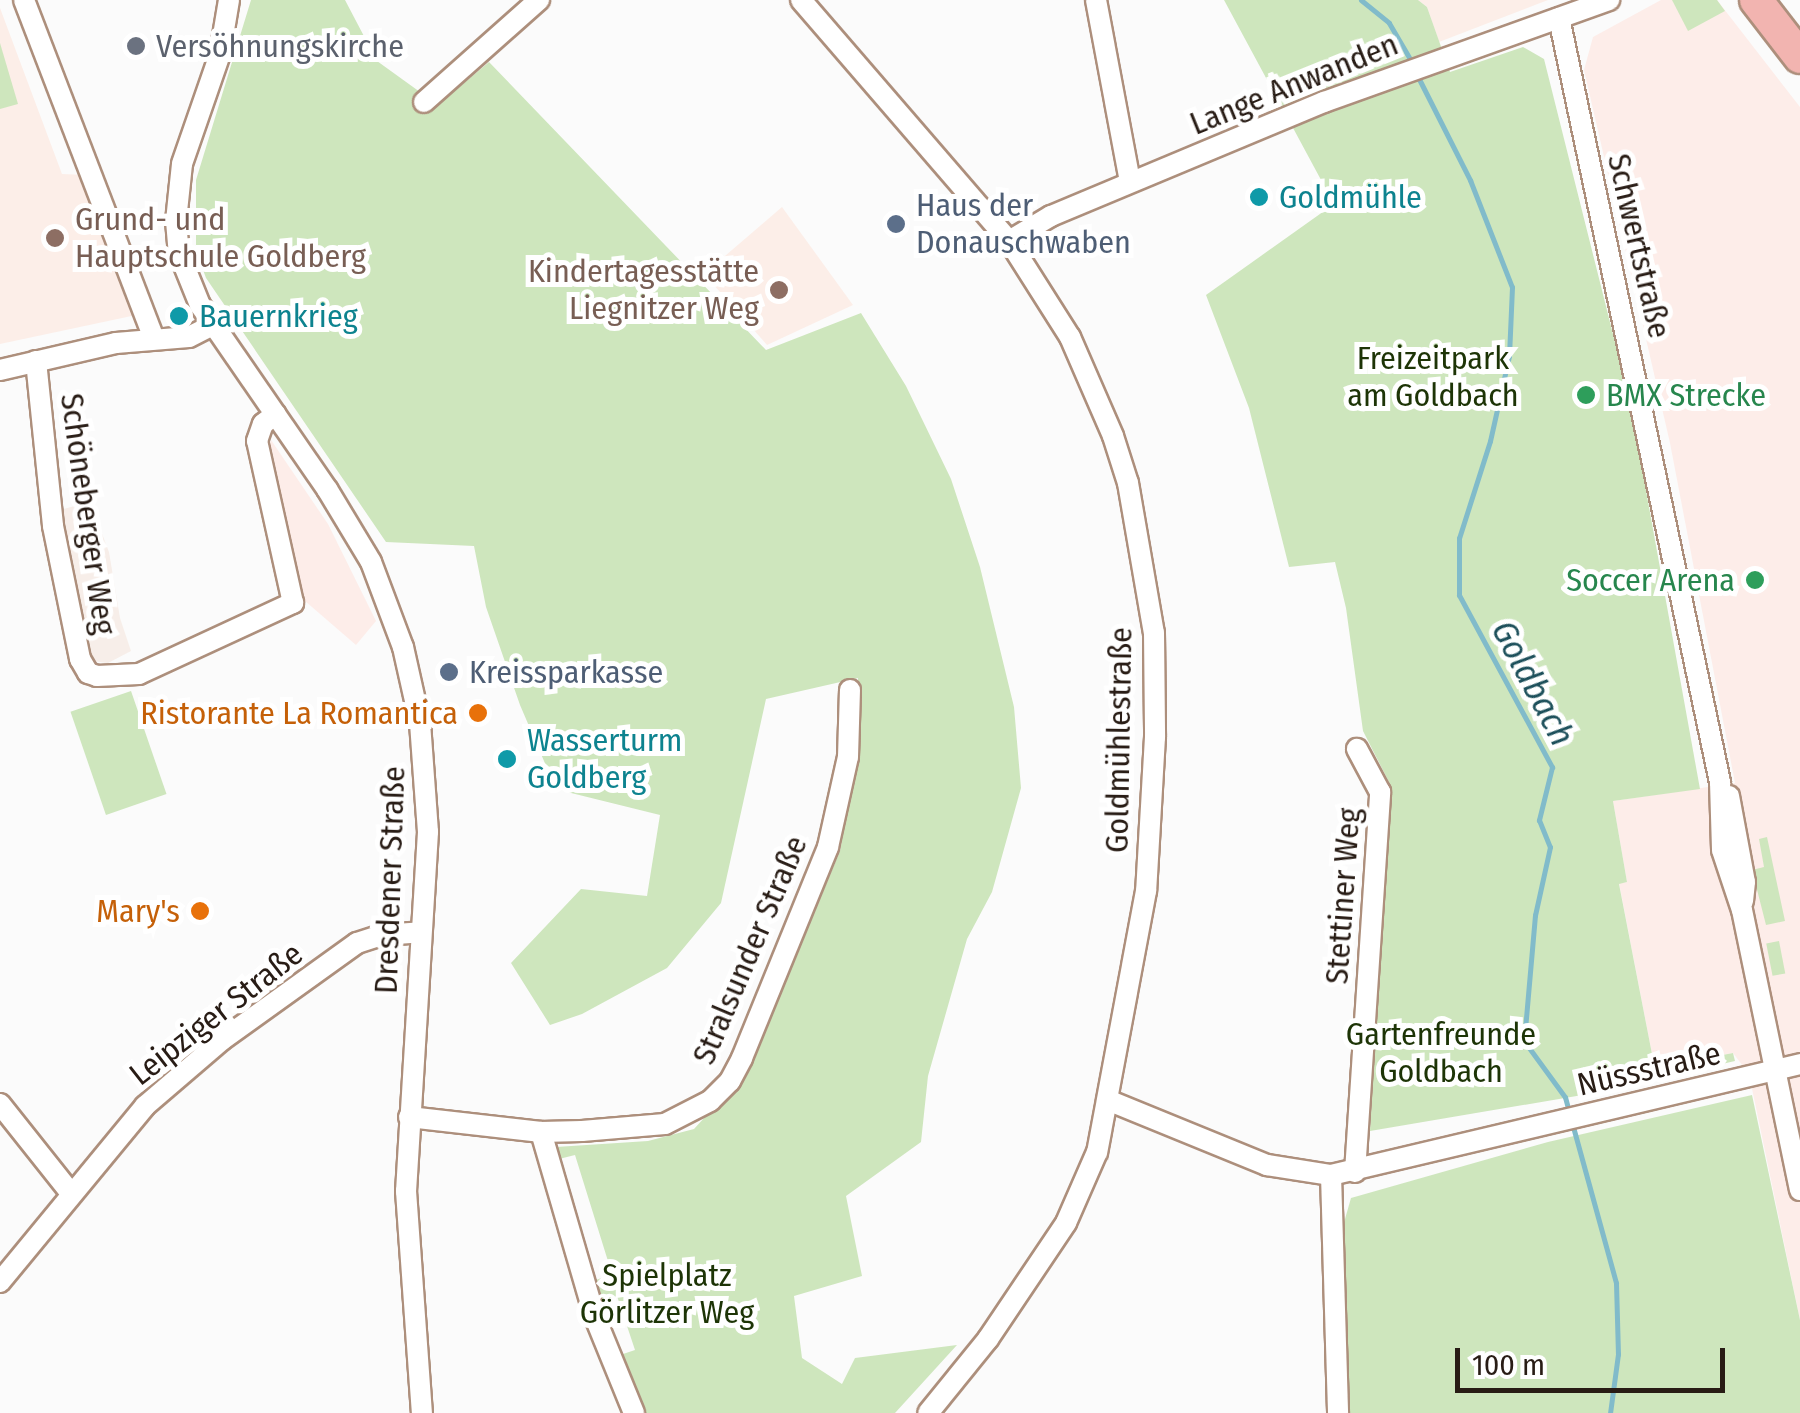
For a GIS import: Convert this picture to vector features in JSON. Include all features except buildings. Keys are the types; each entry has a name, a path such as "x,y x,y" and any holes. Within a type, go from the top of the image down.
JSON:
{"main road":[{"path":"1756,0 1800,57"}],"street":[{"path":"24,0 154,339"},
{"name":"Dresdener Straße","path":"229,0 220,54 182,164 176,221 184,270 214,324 371,562 403,648 418,707 427,784 422,932 408,1116 407,1242 422,1413"},
{"path":"424,102 539,0"},
{"name":"Goldmühlestraße","path":"801,0 1008,241 1070,338 1113,436 1137,522 1152,620 1155,737 1146,891 1110,1101 1097,1152 1066,1223 988,1338 928,1413"},
{"path":"1096,0 1130,182"},
{"name":"Lange Anwanden","path":"1008,241 1050,216 1398,74 1609,0"},
{"name":"Schwertstraße","path":"1558,18 1720,782 1728,791 1742,862 1742,910 1800,1190"},
{"path":"0,370 154,339 190,337 214,324"},
{"name":"Schöneberger Weg","path":"36,360 53,526 80,659 88,673 96,676 139,674 294,603 258,440 263,424 276,414"},
{"name":"Stralsunder Straße","path":"408,1116 540,1132 665,1124 691,1114 730,1082 828,847 848,758 850,690"},
{"name":"Stettiner Weg","path":"1355,1172 1380,792 1356,748"},
{"name":"Leipziger Straße","path":"0,1282 70,1192 145,1106 223,1039 357,943 382,935 422,932"},
{"name":"Nüssstraße","path":"1110,1101 1267,1166 1331,1176 1800,1064"},
{"path":"0,1104 70,1192"},
{"path":"540,1132 594,1316 634,1413"},
{"path":"1331,1176 1338,1413"}],"shaded area":[{"path":"1418,0 1548,0 1439,42 1427,7"},
{"path":"1661,0 1717,0 1800,107 1800,1320 1749,1074 1733,1053 1671,1065 1652,1054 1619,883 1627,882 1613,801 1735,783 1670,443 1584,70 1593,37"},
{"name":"Grund- und Hauptschule Goldberg","path":"0,8 62,174 85,175 141,314 0,344"},
{"name":"Kindertagesstätte Liegnitzer Weg","path":"782,207 853,305 767,345 704,274"},
{"path":"271,440 328,524 376,621 356,645 305,601 268,450"},
{"path":"90,502 109,552 120,618 131,651 108,663 92,661 82,645 56,511"}],"green space":[{"name":"Spielplatz Görlitzer Weg","path":"251,0 345,0 377,61 438,105 489,62 766,350 861,313 906,386 951,479 980,567 1014,707 1021,788 992,892 967,939 928,1076 921,1142 846,1196 862,1276 794,1296 802,1358 842,1384 855,1358 957,1345 895,1413 637,1413 620,1355 635,1350 617,1296 602,1300 596,1280 612,1274 575,1155 559,1159 554,1152 556,1147 648,1141 694,1129 738,1081 767,1025 840,851 853,778 858,678 766,699 721,903 667,968 582,1014 550,1025 511,963 581,889 647,896 660,815 563,791 547,768 520,705 486,607 474,546 386,542 206,278 196,251 196,180"},
{"name":"Freizeitpark am Goldbach","path":"1224,0 1418,0 1427,7 1450,72 1523,47 1544,59 1630,402 1700,789 1613,801 1627,882 1619,884 1652,1054 1671,1065 1733,1053 1735,1061 1600,1092 1370,1131 1390,784 1363,731 1346,608 1335,562 1289,567 1249,408 1206,295 1334,204"},
{"path":"1672,0 1717,0 1725,11 1688,31"},
{"path":"0,43 18,104 0,109"},
{"path":"131,691 166,794 106,815 70,712"},
{"path":"1767,837 1785,921 1766,925 1752,870 1764,867 1759,839"},
{"path":"1779,941 1785,973 1773,976 1766,943"},
{"path":"1752,1095 1800,1320 1800,1413 1350,1413 1343,1226 1351,1198 1548,1142"}],"waterway":[{"name":"Goldbach","path":"1361,0 1389,23 1413,64"},
{"name":"Goldbach","path":"1417,75 1470,180 1512,287 1509,356 1490,441 1459,538 1459,595 1552,767 1539,820 1550,847 1535,915 1524,1041 1565,1097 1569,1112"},
{"name":"Goldbach","path":"1572,1123 1616,1283 1618,1354 1610,1413"}],"place":[{"name":"Versöhnungskirche","path":"136,46"},
{"name":"Goldmühle","path":"1259,197"},
{"name":"Haus der Donauschwaben","path":"896,224"},
{"name":"Grund- und Hauptschule Goldberg","path":"55,238"},
{"name":"Kindertagesstätte Liegnitzer Weg","path":"779,290"},
{"name":"Bauernkrieg","path":"179,316"},
{"name":"BMX Strecke","path":"1586,395"},
{"name":"Soccer Arena","path":"1755,580"},
{"name":"Kreissparkasse","path":"449,672"},
{"name":"Ristorante La Romantica","path":"478,713"},
{"name":"Wasserturm Goldberg","path":"507,759"},
{"name":"Mary's","path":"200,911"}],"park label":[{"name":"Gartenfreunde Goldbach","path":"1441,1054"}]}
